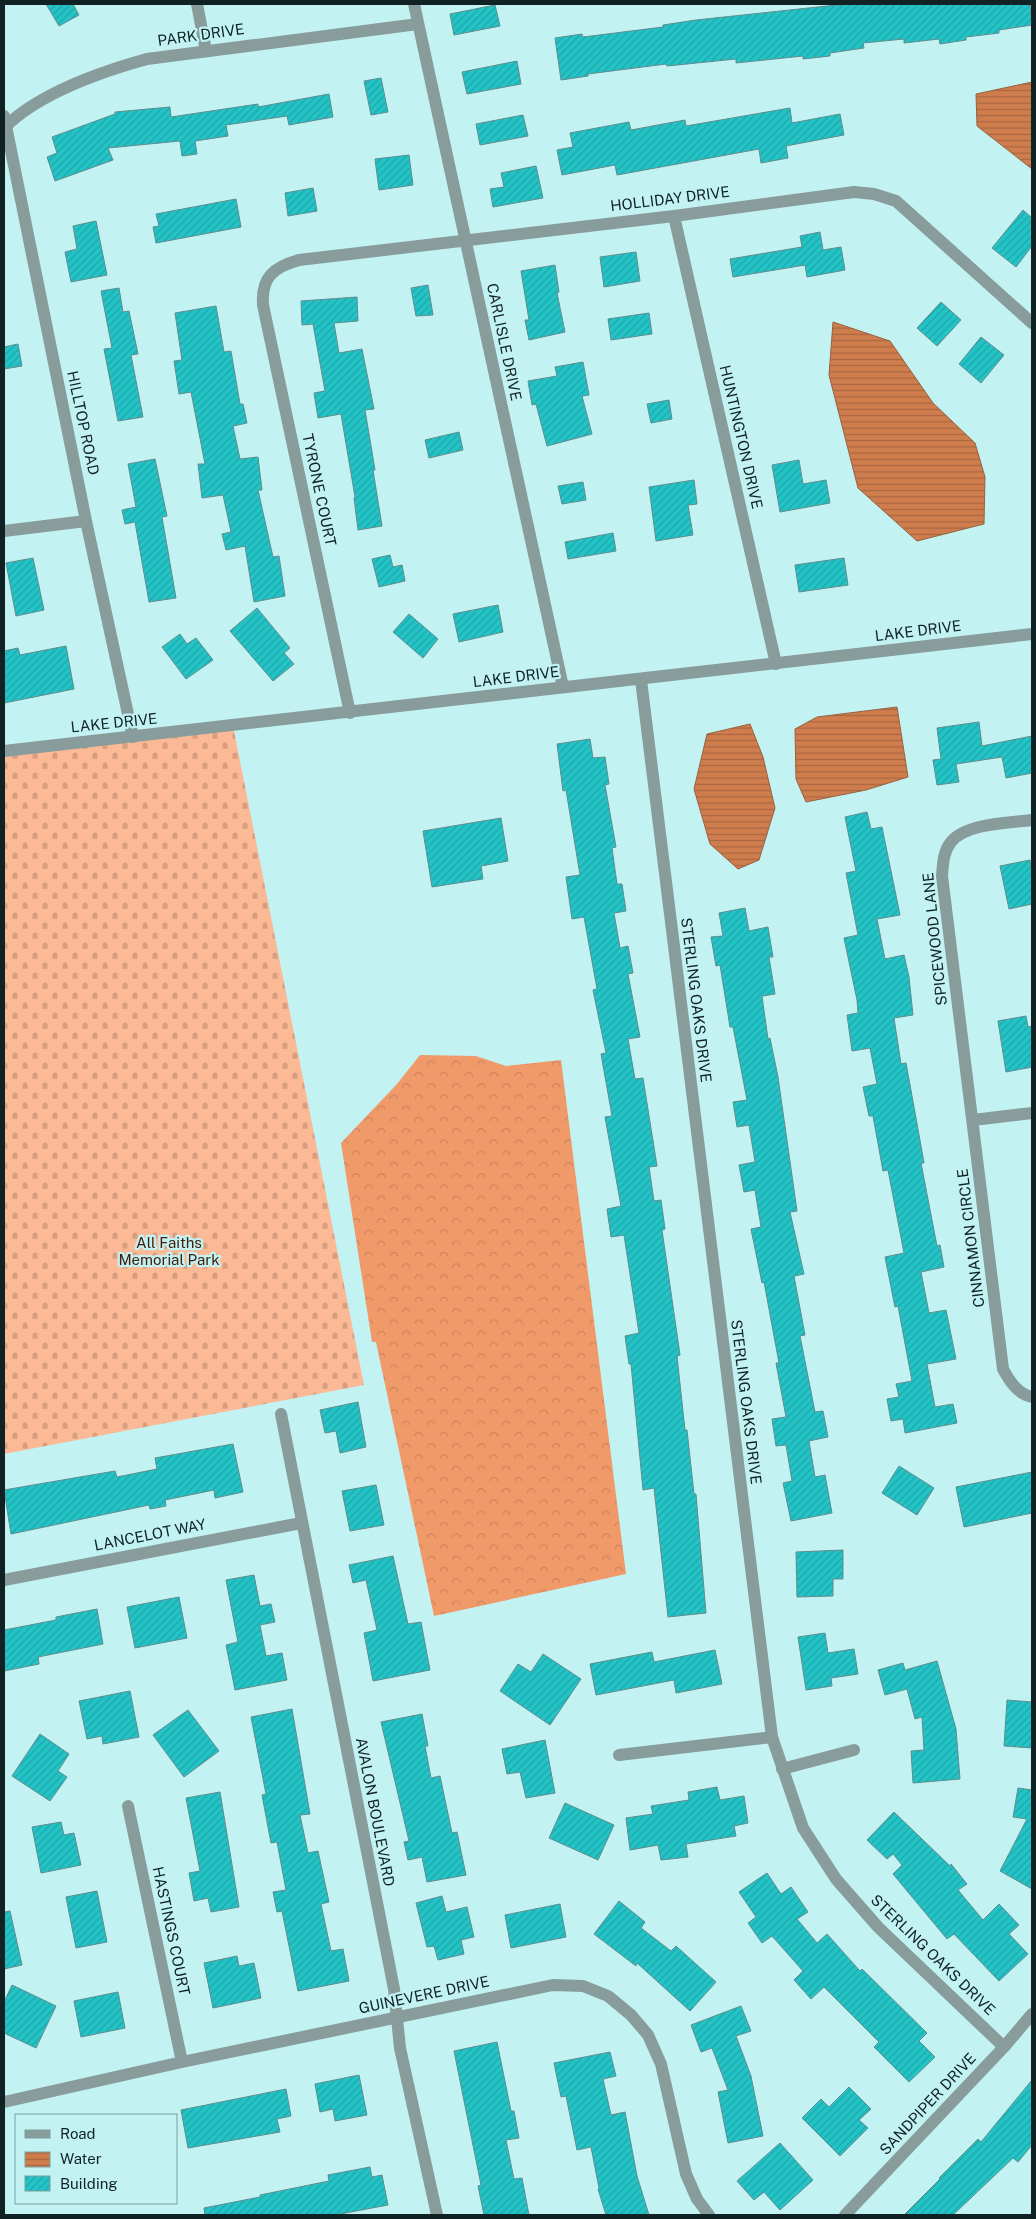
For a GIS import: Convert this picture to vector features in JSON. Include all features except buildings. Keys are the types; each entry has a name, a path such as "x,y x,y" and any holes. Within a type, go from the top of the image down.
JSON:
{"street":[{"path":"197,4 206,50"},
{"name":"CARLISLE DRIVE","path":"414,4 563,687"},
{"name":"PARK DRIVE","path":"4,123 47,97 104,71 147,59 418,24"},
{"name":"HILLTOP ROAD","path":"4,123 86,522 133,737"},
{"name":"HOLLIDAY DRIVE","path":"269,275 282,265 299,260 465,239 674,216 854,192 874,194 896,201 1032,323"},
{"name":"HUNTINGTON DRIVE","path":"674,216 776,664"},
{"name":"TYRONE COURT","path":"269,275 262,291 263,305 350,713"},
{"path":"4,531 86,522"},
{"name":"LAKE DRIVE","path":"4,752 1032,634"},
{"name":"STERLING OAKS DRIVE","path":"641,680 772,1737 803,1828 836,1879 878,1927 1004,2047"},
{"name":"SPICEWOOD LANE","path":"973,1120 942,876 944,857 951,842 963,833 982,826 1032,820"},
{"path":"973,1120 1032,1113"},
{"name":"CINNAMON CIRCLE","path":"973,1120 1004,1369 1012,1384 1026,1396 1032,1397"},
{"name":"AVALON BOULEVARD","path":"281,1414 394,1989 400,2048 437,2215"},
{"name":"LANCELOT WAY","path":"4,1580 301,1523"},
{"path":"619,1755 772,1737"},
{"path":"782,1769 854,1750"},
{"name":"HASTINGS COURT","path":"128,1806 182,2062"},
{"name":"GUINEVERE DRIVE","path":"4,2102 182,2062 553,1985 584,1986 608,1996 631,2014 648,2035 661,2064 686,2174 697,2199 708,2215"},
{"name":"SANDPIPER DRIVE","path":"846,2215 1004,2047 1032,2014"}],"green space":[{"name":"All Faiths Memorial Park","path":"233,726 364,1385 4,1454 4,752"},
{"path":"420,1055 476,1056 506,1066 561,1060 626,1574 434,1616 376,1342 372,1342 341,1143 397,1084"}],"water":[{"path":"1032,82 1032,169 977,126 976,94"},
{"path":"833,322 890,341 933,403 975,443 985,477 984,524 917,541 858,488 829,375"},
{"path":"897,707 908,777 866,790 806,802 796,779 795,729 817,717"},
{"path":"750,724 763,757 775,808 759,860 738,869 710,844 694,789 707,734"}]}
